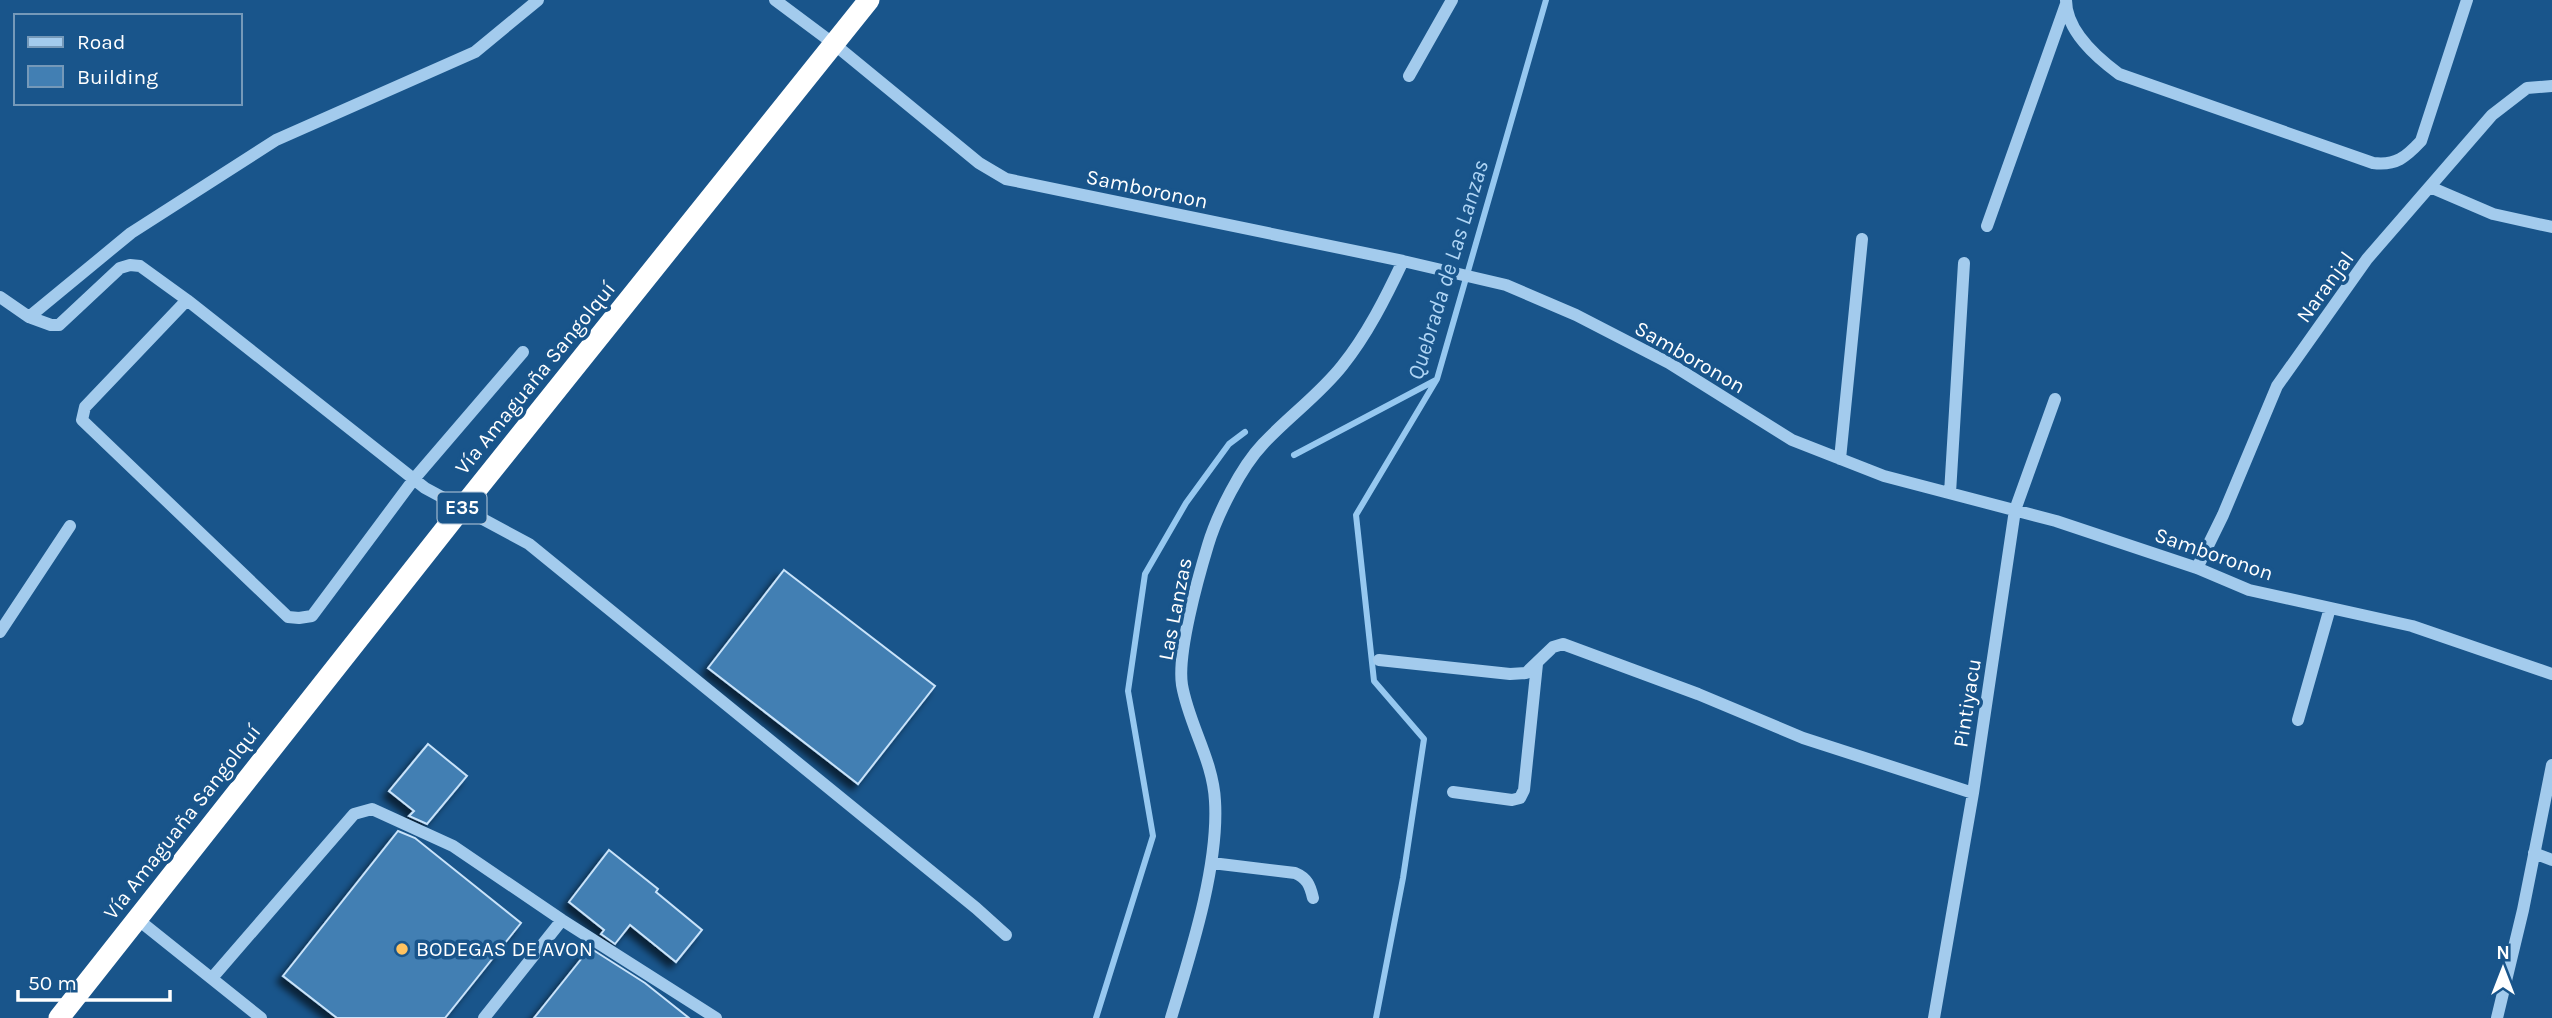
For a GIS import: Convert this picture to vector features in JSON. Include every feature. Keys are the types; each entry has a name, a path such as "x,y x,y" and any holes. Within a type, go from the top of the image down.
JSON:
{"highway":[{"name":"Vía Amaguaña Sangolquí","path":"59,1018 461,509 869,0"}],"street":[{"path":"29,317 131,233 276,140 475,52 538,0"},
{"name":"Samboronon","path":"775,0 834,44 979,163 1006,180 1404,261 1506,285 1576,315 1646,351 1792,440 1884,476 2015,510 2197,568 2249,590 2412,626 2552,674"},
{"path":"1409,76 1452,0"},
{"path":"2066,2 2074,27 2096,57 2119,74 2373,163 2388,165 2406,158 2421,141 2467,0"},
{"path":"1987,226 2066,2"},
{"name":"Naranjal","path":"2197,568 2223,515 2277,386 2368,259 2492,115 2527,89 2552,86"},
{"path":"2430,187 2493,214 2552,227"},
{"path":"1839,459 1862,239"},
{"name":"Las Lanzas","path":"1171,1018 1212,863 1214,785 1189,714 1182,683 1184,644 1208,544 1230,493 1260,446 1342,367 1383,302 1404,261"},
{"path":"1950,493 1964,263"},
{"path":"0,297 29,317 59,325 120,268 140,266 414,479 461,509 529,544 1006,935"},
{"path":"187,300 85,407 82,420 288,617 312,616 414,479 523,352"},
{"name":"Pintiyacu","path":"1934,1018 1973,793 2015,510 2055,399"},
{"path":"0,632 70,526"},
{"path":"2298,720 2330,608"},
{"path":"1379,660 1510,674 1527,673 1553,647 1563,644 1803,738 1973,793"},
{"path":"1453,792 1513,800 1520,798 1524,790 1537,664"},
{"path":"2497,1018 2552,765"},
{"path":"212,978 354,814 372,808 453,846 562,920 716,1018"},
{"path":"2534,853 2552,860"},
{"path":"1212,863 1296,873 1304,877 1310,885 1313,898"},
{"path":"136,918 261,1018"},
{"path":"484,1018 562,920"}],"building":[{"path":"784,570 935,686 858,784 708,668"},
{"path":"428,744 467,776 427,824 409,816 414,811 389,791"},
{"name":"BODEGAS DE AVON","path":"398,831 415,838 521,923 445,1018 337,1018 283,976"},
{"path":"609,850 658,889 656,892 702,930 676,962 630,925 615,944 601,934 604,930 569,902"},
{"path":"590,948 645,983 689,1018 534,1018"}],"waterway":[{"name":"Quebrada de Las Lanzas","path":"1376,1018 1403,878 1424,739 1374,681 1356,515 1437,379 1546,0"},
{"path":"1294,455 1436,380"},
{"path":"1096,1018 1153,836 1128,691 1145,574 1186,503 1229,444 1245,432"}],"place":[{"name":"BODEGAS DE AVON","path":"402,949"}]}
